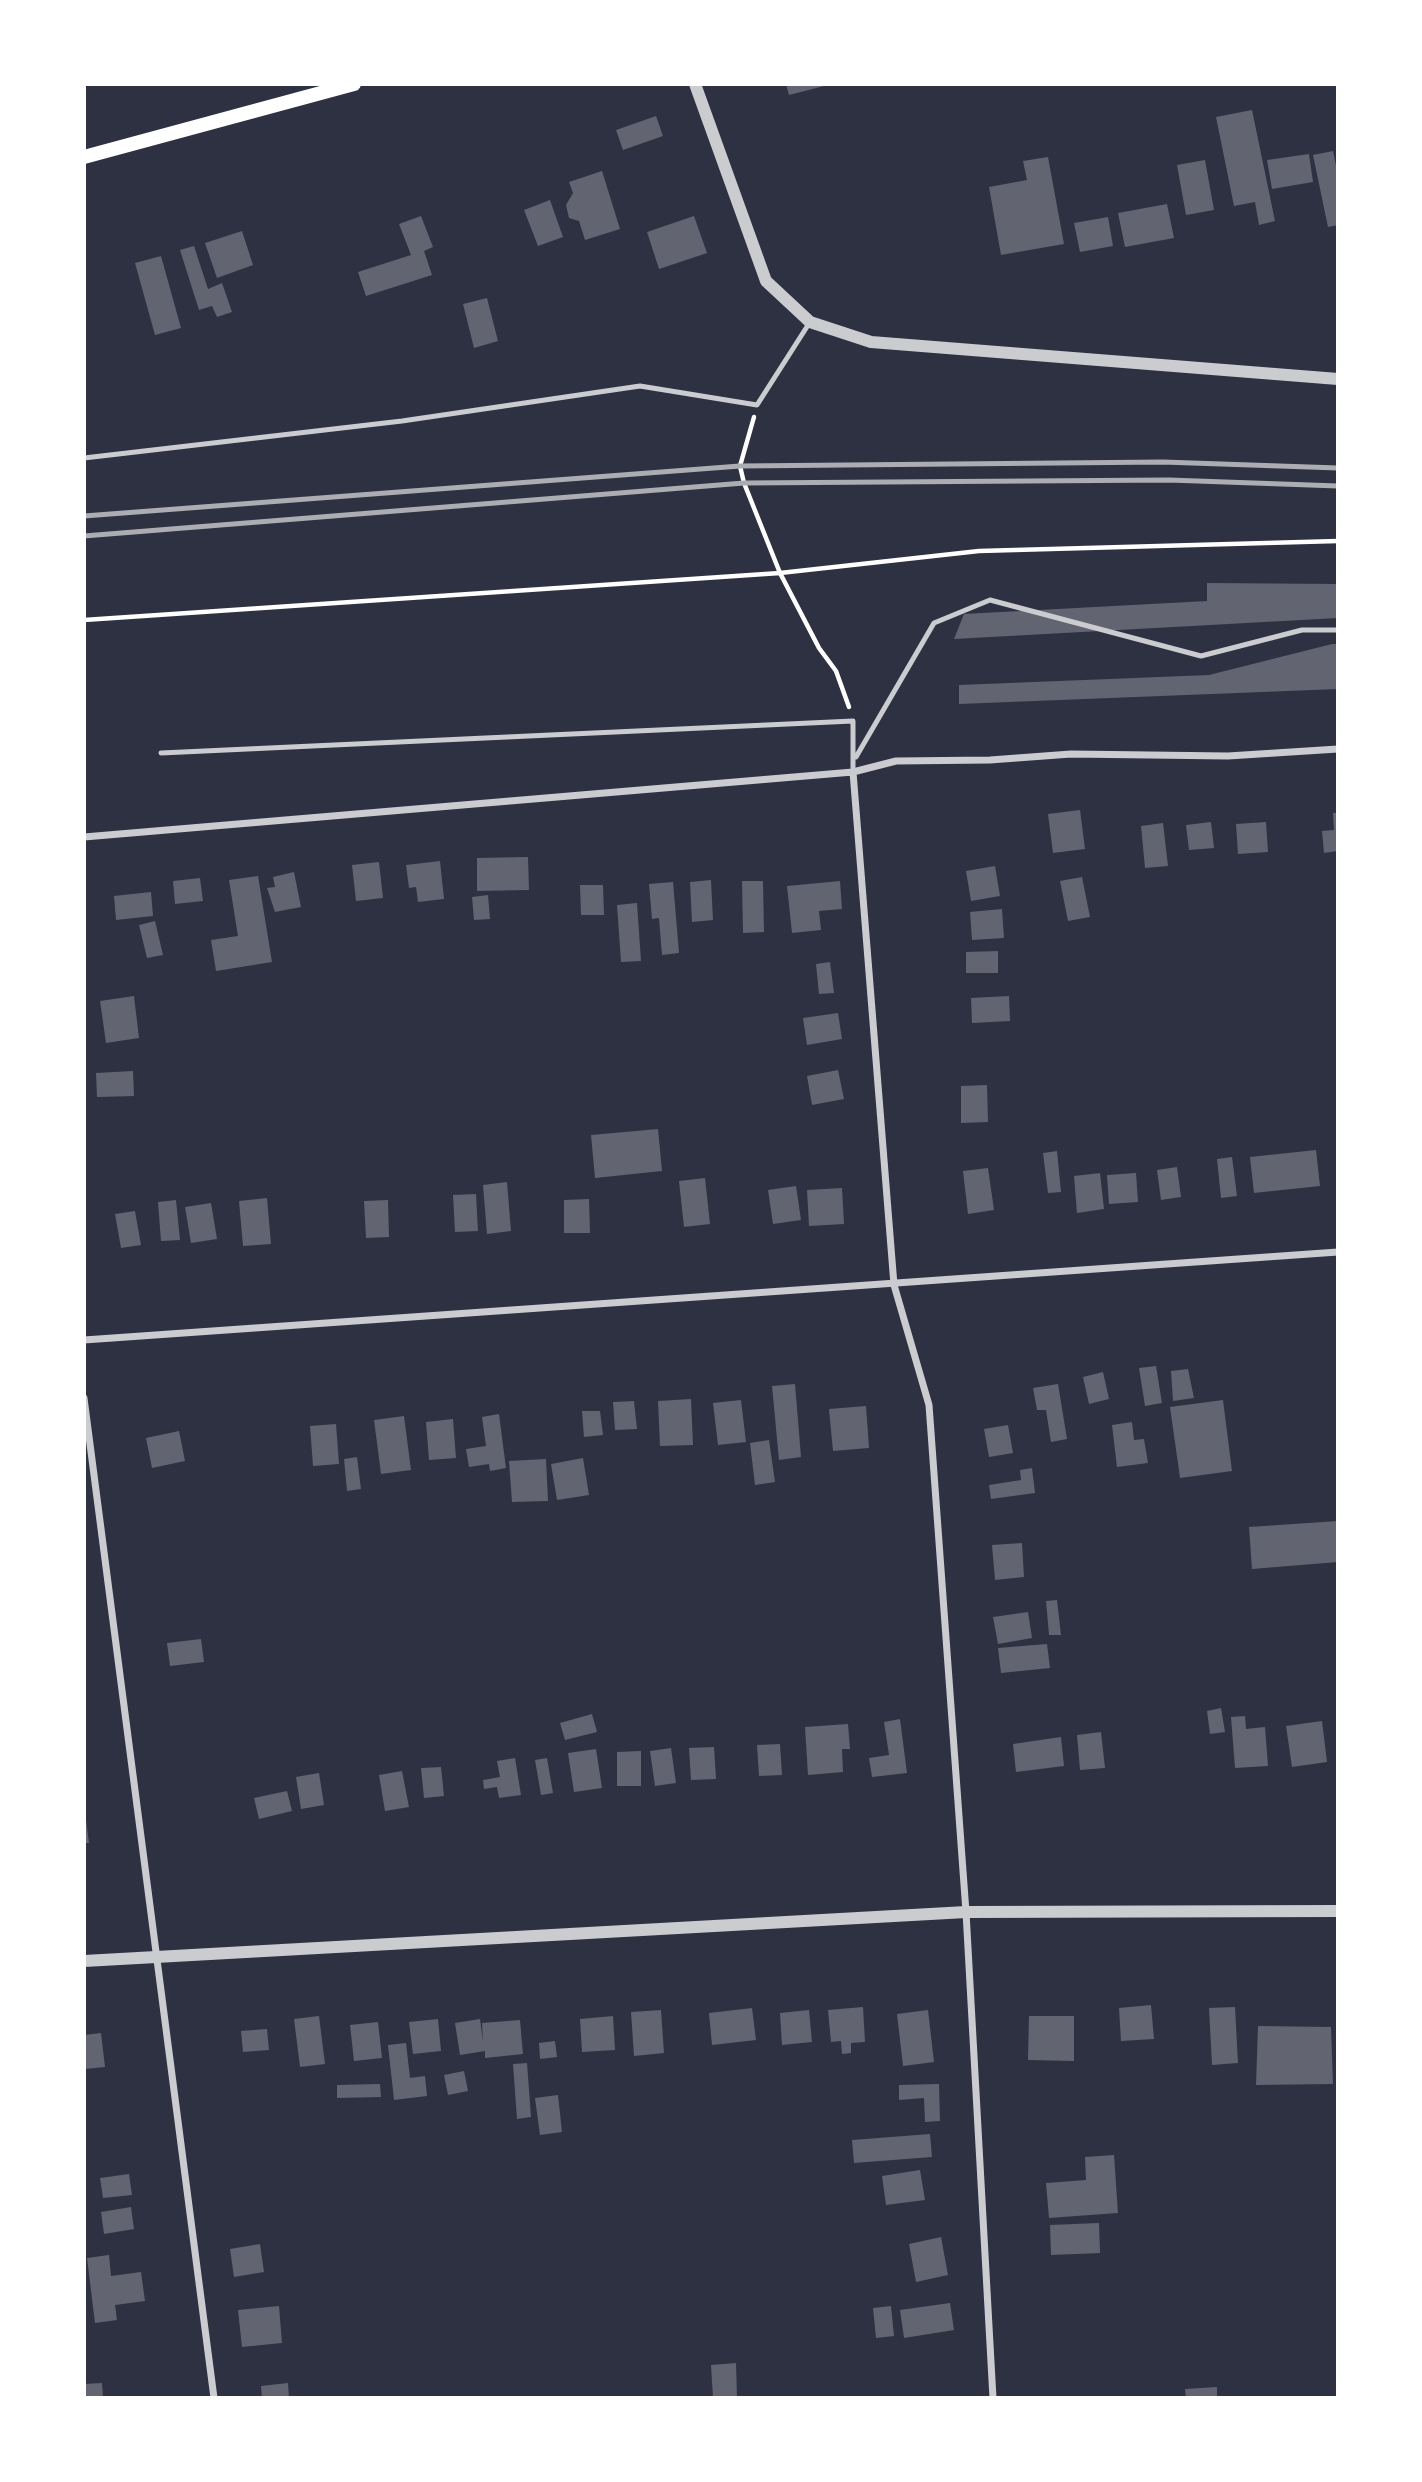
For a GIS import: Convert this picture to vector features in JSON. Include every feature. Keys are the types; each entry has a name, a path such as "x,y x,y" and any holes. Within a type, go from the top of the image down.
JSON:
{"main road":[{"path":"84,157 355,84"}],"street":[{"path":"695,84 766,281 810,322 871,342 1338,379"},
{"path":"84,837 853,772 896,761 990,760 1072,754 1227,756 1338,749"},
{"path":"853,772 894,1285 929,1405 966,1912 993,2398"},
{"path":"84,1340 1338,1252"},
{"path":"84,1398 214,2398"},
{"path":"84,1961 966,1912 1338,1911"}],"lane":[{"path":"84,458 402,421 640,386 757,405 810,322"},
{"path":"856,758 934,623 990,600 1201,656 1302,630 1338,630"},
{"path":"161,753 853,721 856,758 853,772"}],"path":[{"path":"757,405 740,466 780,573 819,648 836,671 853,721"},
{"path":"84,620 780,573 979,551 1338,541"}],"building":[{"path":"786,84 828,84 828,85 789,95"},
{"path":"1252,110 1275,221 1259,225 1255,202 1234,206 1216,117"},
{"path":"656,116 663,136 623,150 616,130"},
{"path":"1333,151 1338,175 1338,225 1328,227 1313,155"},
{"path":"1309,154 1313,182 1272,189 1267,160"},
{"path":"1048,157 1064,244 1001,255 989,187 1027,180 1023,161"},
{"path":"1205,160 1214,210 1186,215 1177,165"},
{"path":"602,171 620,229 585,240 579,221 569,218 566,205 573,193 569,182"},
{"path":"550,200 563,237 538,246 524,210"},
{"path":"1167,204 1174,238 1125,247 1118,213"},
{"path":"421,216 433,247 424,251 432,275 366,296 358,272 411,255 399,224"},
{"path":"694,216 707,253 659,269 647,232"},
{"path":"1108,217 1113,246 1080,252 1074,223"},
{"path":"242,231 253,265 217,278 205,243"},
{"path":"194,246 208,289 222,283 232,312 217,317 212,306 199,310 180,250"},
{"path":"161,256 181,328 155,335 135,263"},
{"path":"487,298 498,341 474,348 463,304"},
{"path":"1207,583 1338,584 1338,618 954,639 964,614 1207,601"},
{"path":"1338,644 1338,689 959,704 959,685 1209,675"},
{"path":"1080,810 1085,849 1053,853 1048,814"},
{"path":"1333,813 1338,813 1338,851 1324,853 1322,831 1334,830"},
{"path":"1211,822 1214,848 1189,850 1186,825"},
{"path":"1266,822 1268,852 1238,854 1236,824"},
{"path":"1163,823 1168,866 1145,868 1141,826"},
{"path":"528,857 529,890 477,891 477,858"},
{"path":"440,861 444,899 418,902 416,887 409,888 406,865"},
{"path":"379,862 383,898 356,901 352,865"},
{"path":"995,866 1000,896 971,901 966,871"},
{"path":"294,872 301,907 275,912 267,888 275,887 273,877"},
{"path":"258,876 272,962 216,971 211,940 238,936 229,880"},
{"path":"1082,877 1090,917 1068,921 1060,881"},
{"path":"200,878 203,901 175,904 173,881"},
{"path":"711,880 713,920 692,922 690,882"},
{"path":"742,881 763,881 764,932 743,933"},
{"path":"840,881 842,909 819,911 821,930 792,933 787,886"},
{"path":"673,882 679,953 662,955 659,918 652,919 649,884"},
{"path":"580,885 603,885 604,915 581,915"},
{"path":"151,892 153,916 116,920 114,896"},
{"path":"488,895 490,919 474,920 472,897"},
{"path":"637,903 641,961 621,962 617,905"},
{"path":"1002,909 1004,938 972,940 970,912"},
{"path":"155,921 163,955 147,958 139,925"},
{"path":"998,951 998,973 966,973 966,952"},
{"path":"830,962 834,993 819,994 816,964"},
{"path":"134,996 139,1038 106,1043 100,1001"},
{"path":"1009,996 1010,1021 972,1023 971,998"},
{"path":"838,1013 842,1039 807,1045 803,1018"},
{"path":"838,1070 844,1099 812,1105 807,1076"},
{"path":"133,1071 134,1096 97,1097 96,1073"},
{"path":"987,1085 988,1122 961,1123 961,1086"},
{"path":"658,1129 662,1171 595,1178 591,1135"},
{"path":"1316,1150 1320,1186 1254,1193 1250,1157"},
{"path":"1057,1151 1061,1192 1048,1193 1043,1153"},
{"path":"1232,1157 1237,1196 1221,1198 1217,1159"},
{"path":"1177,1167 1181,1197 1161,1200 1157,1170"},
{"path":"988,1168 994,1210 968,1214 963,1171"},
{"path":"1100,1173 1104,1209 1077,1213 1074,1176"},
{"path":"1136,1173 1138,1202 1109,1204 1107,1175"},
{"path":"705,1178 710,1224 684,1227 679,1181"},
{"path":"507,1182 511,1231 487,1234 483,1185"},
{"path":"796,1186 801,1220 773,1224 768,1190"},
{"path":"842,1188 844,1224 809,1226 807,1190"},
{"path":"476,1194 478,1231 455,1232 453,1195"},
{"path":"267,1198 271,1244 243,1246 239,1201"},
{"path":"589,1199 590,1233 564,1233 564,1200"},
{"path":"176,1200 180,1240 161,1241 158,1202"},
{"path":"388,1200 389,1237 366,1238 364,1201"},
{"path":"211,1203 217,1239 191,1243 185,1207"},
{"path":"135,1211 141,1245 121,1248 115,1214"},
{"path":"1156,1366 1162,1403 1145,1406 1139,1368"},
{"path":"1188,1369 1194,1398 1173,1401 1171,1371"},
{"path":"1103,1372 1109,1399 1089,1404 1083,1377"},
{"path":"795,1384 801,1457 779,1460 772,1386"},
{"path":"1058,1384 1067,1439 1051,1442 1046,1410 1037,1410 1033,1388"},
{"path":"691,1399 693,1445 660,1446 658,1401"},
{"path":"741,1400 746,1442 718,1445 713,1403"},
{"path":"1223,1400 1232,1471 1180,1478 1170,1407"},
{"path":"634,1401 637,1429 615,1430 613,1402"},
{"path":"866,1406 869,1448 833,1451 829,1409"},
{"path":"582,1411 600,1411 603,1435 584,1437"},
{"path":"499,1414 506,1468 490,1471 489,1464 469,1467 466,1449 486,1446 482,1417"},
{"path":"404,1416 411,1470 381,1474 374,1420"},
{"path":"453,1419 456,1458 429,1460 426,1422"},
{"path":"1132,1422 1134,1440 1144,1439 1148,1463 1117,1467 1112,1425"},
{"path":"336,1424 339,1464 313,1466 310,1426"},
{"path":"1008,1425 1013,1453 989,1457 984,1429"},
{"path":"179,1431 185,1461 152,1468 146,1438"},
{"path":"769,1440 775,1482 755,1485 750,1443"},
{"path":"357,1457 361,1489 347,1491 344,1459"},
{"path":"583,1458 589,1495 557,1500 551,1464"},
{"path":"546,1459 548,1501 512,1502 509,1461"},
{"path":"1032,1468 1035,1493 991,1499 989,1485 1021,1480 1020,1470"},
{"path":"1338,1521 1338,1562 1252,1569 1249,1527"},
{"path":"1022,1543 1024,1577 995,1580 992,1545"},
{"path":"1057,1600 1061,1635 1049,1635 1046,1601"},
{"path":"1028,1612 1032,1638 998,1644 993,1617"},
{"path":"201,1639 204,1662 170,1666 167,1643"},
{"path":"1047,1644 1050,1668 1001,1673 998,1648"},
{"path":"1221,1708 1225,1732 1210,1734 1207,1711"},
{"path":"592,1714 597,1732 565,1740 560,1723"},
{"path":"1245,1716 1246,1729 1265,1727 1268,1766 1235,1768 1231,1717"},
{"path":"900,1719 907,1773 872,1777 869,1758 889,1755 884,1722"},
{"path":"1322,1721 1327,1762 1292,1767 1286,1726"},
{"path":"848,1724 850,1749 842,1749 843,1772 808,1775 805,1727"},
{"path":"1101,1732 1105,1768 1080,1770 1077,1735"},
{"path":"1061,1737 1064,1766 1016,1772 1013,1744"},
{"path":"780,1744 782,1775 759,1776 757,1745"},
{"path":"714,1747 716,1779 691,1780 689,1748"},
{"path":"671,1748 676,1783 655,1786 650,1751"},
{"path":"596,1749 602,1788 574,1792 568,1753"},
{"path":"641,1751 641,1786 617,1786 617,1752"},
{"path":"515,1758 521,1795 499,1798 497,1787 484,1789 483,1780 500,1777 497,1761"},
{"path":"547,1758 553,1793 541,1795 535,1760"},
{"path":"441,1767 444,1796 424,1798 421,1768"},
{"path":"402,1771 409,1807 385,1811 379,1775"},
{"path":"319,1773 324,1805 301,1809 296,1777"},
{"path":"287,1791 292,1811 259,1819 254,1798"},
{"path":"84,1804 89,1843 84,1843"},
{"path":"1151,2005 1154,2039 1121,2041 1119,2008"},
{"path":"863,2007 865,2042 851,2043 851,2053 842,2054 841,2041 831,2042 828,2010"},
{"path":"1235,2007 1238,2063 1212,2065 1209,2008"},
{"path":"752,2008 756,2040 712,2045 709,2013"},
{"path":"661,2010 664,2053 634,2056 631,2012"},
{"path":"809,2010 812,2042 782,2045 780,2013"},
{"path":"928,2010 934,2062 903,2066 897,2014"},
{"path":"319,2016 325,2064 300,2067 294,2019"},
{"path":"613,2016 615,2050 582,2052 580,2019"},
{"path":"1029,2016 1074,2016 1074,2061 1028,2060"},
{"path":"438,2019 441,2051 413,2054 409,2022"},
{"path":"480,2019 483,2042 482,2023 520,2020 523,2054 485,2058 485,2051 460,2055 455,2023"},
{"path":"378,2022 382,2058 354,2061 350,2025"},
{"path":"1258,2026 1331,2027 1333,2084 1256,2085"},
{"path":"267,2029 269,2050 243,2052 241,2031"},
{"path":"101,2033 105,2067 85,2069 84,2035"},
{"path":"555,2041 557,2057 540,2059 539,2043"},
{"path":"406,2043 410,2078 425,2076 427,2096 394,2100 388,2045"},
{"path":"527,2063 531,2117 517,2119 513,2064"},
{"path":"464,2071 468,2091 448,2095 444,2075"},
{"path":"380,2084 381,2097 337,2098 337,2085"},
{"path":"939,2084 940,2121 925,2122 924,2098 899,2100 899,2085"},
{"path":"558,2095 562,2132 540,2135 535,2098"},
{"path":"930,2134 932,2157 854,2163 852,2140"},
{"path":"1114,2155 1118,2213 1049,2218 1046,2183 1086,2180 1085,2157"},
{"path":"920,2170 925,2200 886,2205 882,2176"},
{"path":"129,2174 132,2195 103,2198 100,2178"},
{"path":"131,2207 134,2229 104,2234 101,2212"},
{"path":"1099,2223 1100,2253 1051,2255 1050,2225"},
{"path":"941,2237 948,2275 916,2282 909,2244"},
{"path":"260,2244 264,2272 234,2277 230,2249"},
{"path":"109,2255 111,2276 141,2272 145,2301 115,2305 117,2320 95,2323 87,2258"},
{"path":"950,2303 954,2330 904,2338 900,2310"},
{"path":"279,2306 282,2343 242,2347 238,2310"},
{"path":"891,2306 894,2336 876,2338 873,2308"},
{"path":"736,2363 737,2398 713,2398 711,2365"},
{"path":"102,2383 103,2398 84,2398 84,2384"},
{"path":"288,2383 289,2398 262,2398 261,2386"},
{"path":"1217,2387 1217,2398 1186,2398 1185,2389"}],"railway":[{"path":"84,516 740,466 1163,462 1338,468"},
{"path":"84,536 744,483 1169,480 1338,486"}]}
